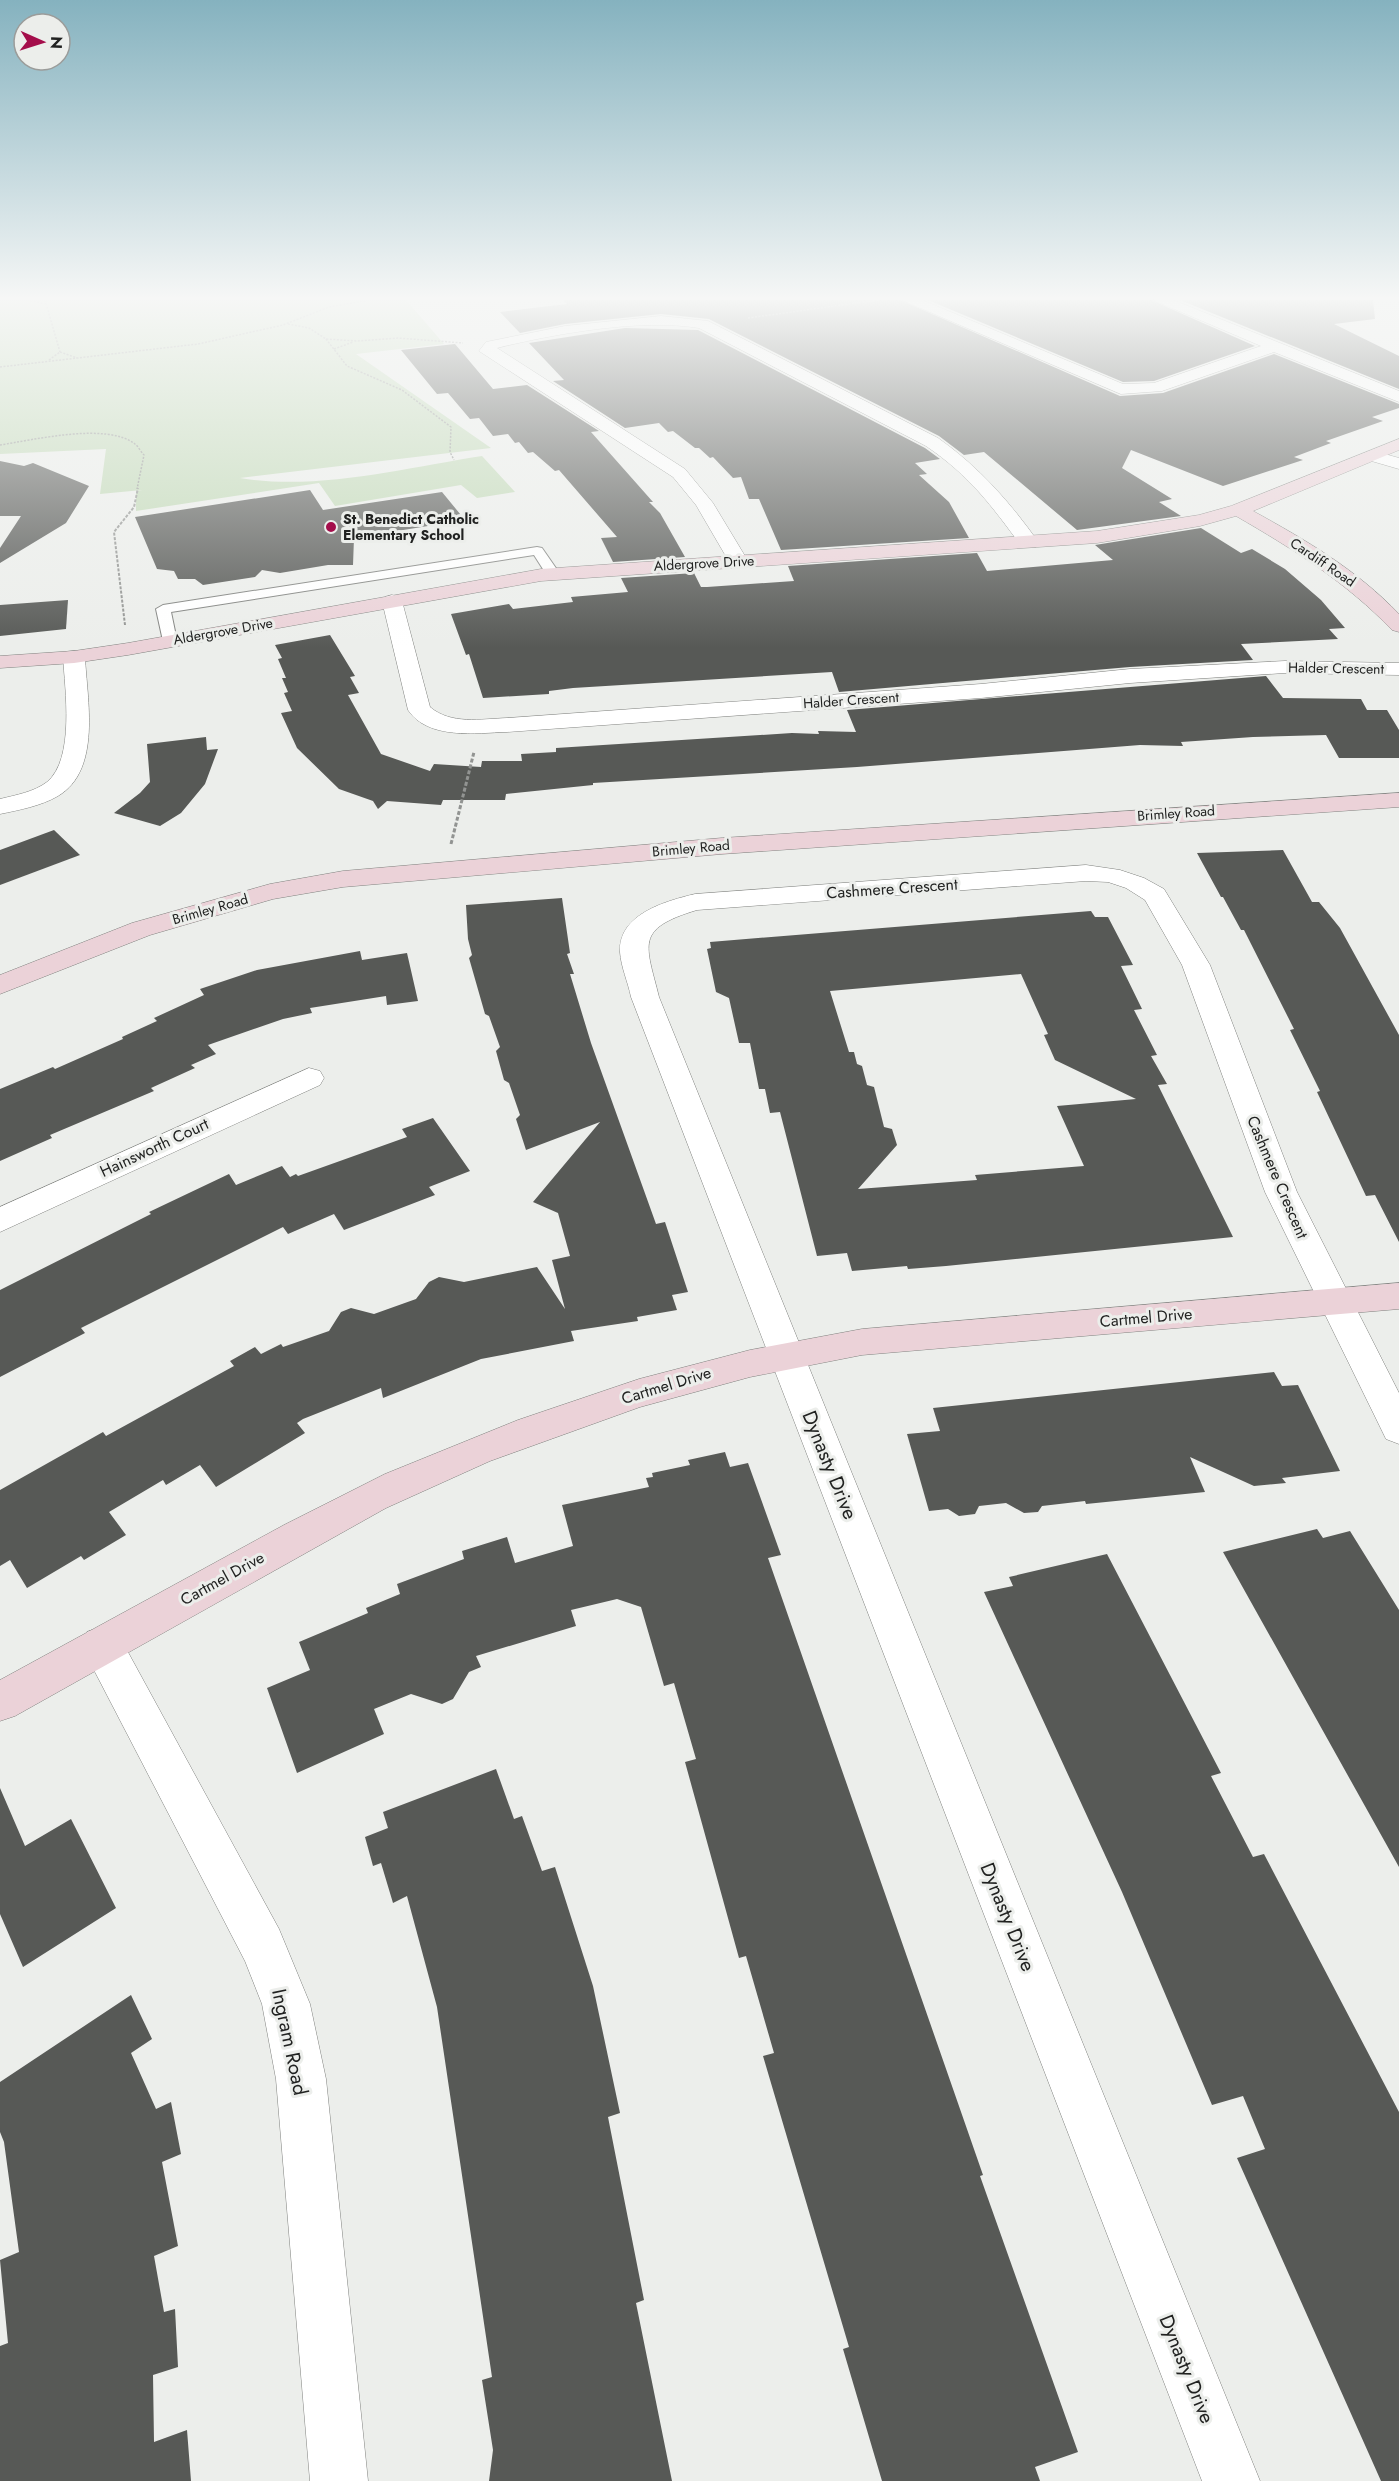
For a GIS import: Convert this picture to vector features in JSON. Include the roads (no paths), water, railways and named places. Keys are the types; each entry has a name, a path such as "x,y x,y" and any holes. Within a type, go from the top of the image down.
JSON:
{"street":[{"path":"589,416 679,473 704,503 738,561"},
{"path":"881,416 932,442 961,462 982,482 1029,543"},
{"name":"Aldergrove Drive","path":"0,662 74,657 128,649 554,574 1097,537 1200,520 1238,510 1399,444"},
{"path":"1374,456 1399,464"},
{"name":"Cardiff Road","path":"1238,510 1337,567 1372,596 1399,626"},
{"name":"Halder Crescent","path":"392,601 419,710 424,716 445,724 480,725 969,692 1130,676 1286,667 1399,669"},
{"path":"0,807 42,795 67,777 73,762 75,728 74,657"},
{"name":"Brimley Road","path":"0,985 141,929 270,892 343,879 722,846 1325,803 1399,800"},
{"name":"Cashmere Crescent","path":"786,1354 642,987 634,946 642,928 664,911 695,903 1086,873 1111,875 1135,883 1155,895 1196,965 1281,1192 1399,1428"},
{"name":"Hainsworth Court","path":"0,1220 309,1078"},
{"name":"Cartmel Drive","path":"0,1702 323,1521 424,1473 624,1397 786,1354 862,1342 1399,1296"},
{"name":"Dynasty Drive","path":"786,1354 1231,2481"},
{"name":"Ingram Road","path":"102,1645 262,1946 286,2004 302,2079 339,2481"}],"lane":[{"path":"170,641 163,609 537,551 554,574"}],"place":[{"name":"St. Benedict Catholic Elementary School","path":"331,527"}]}
